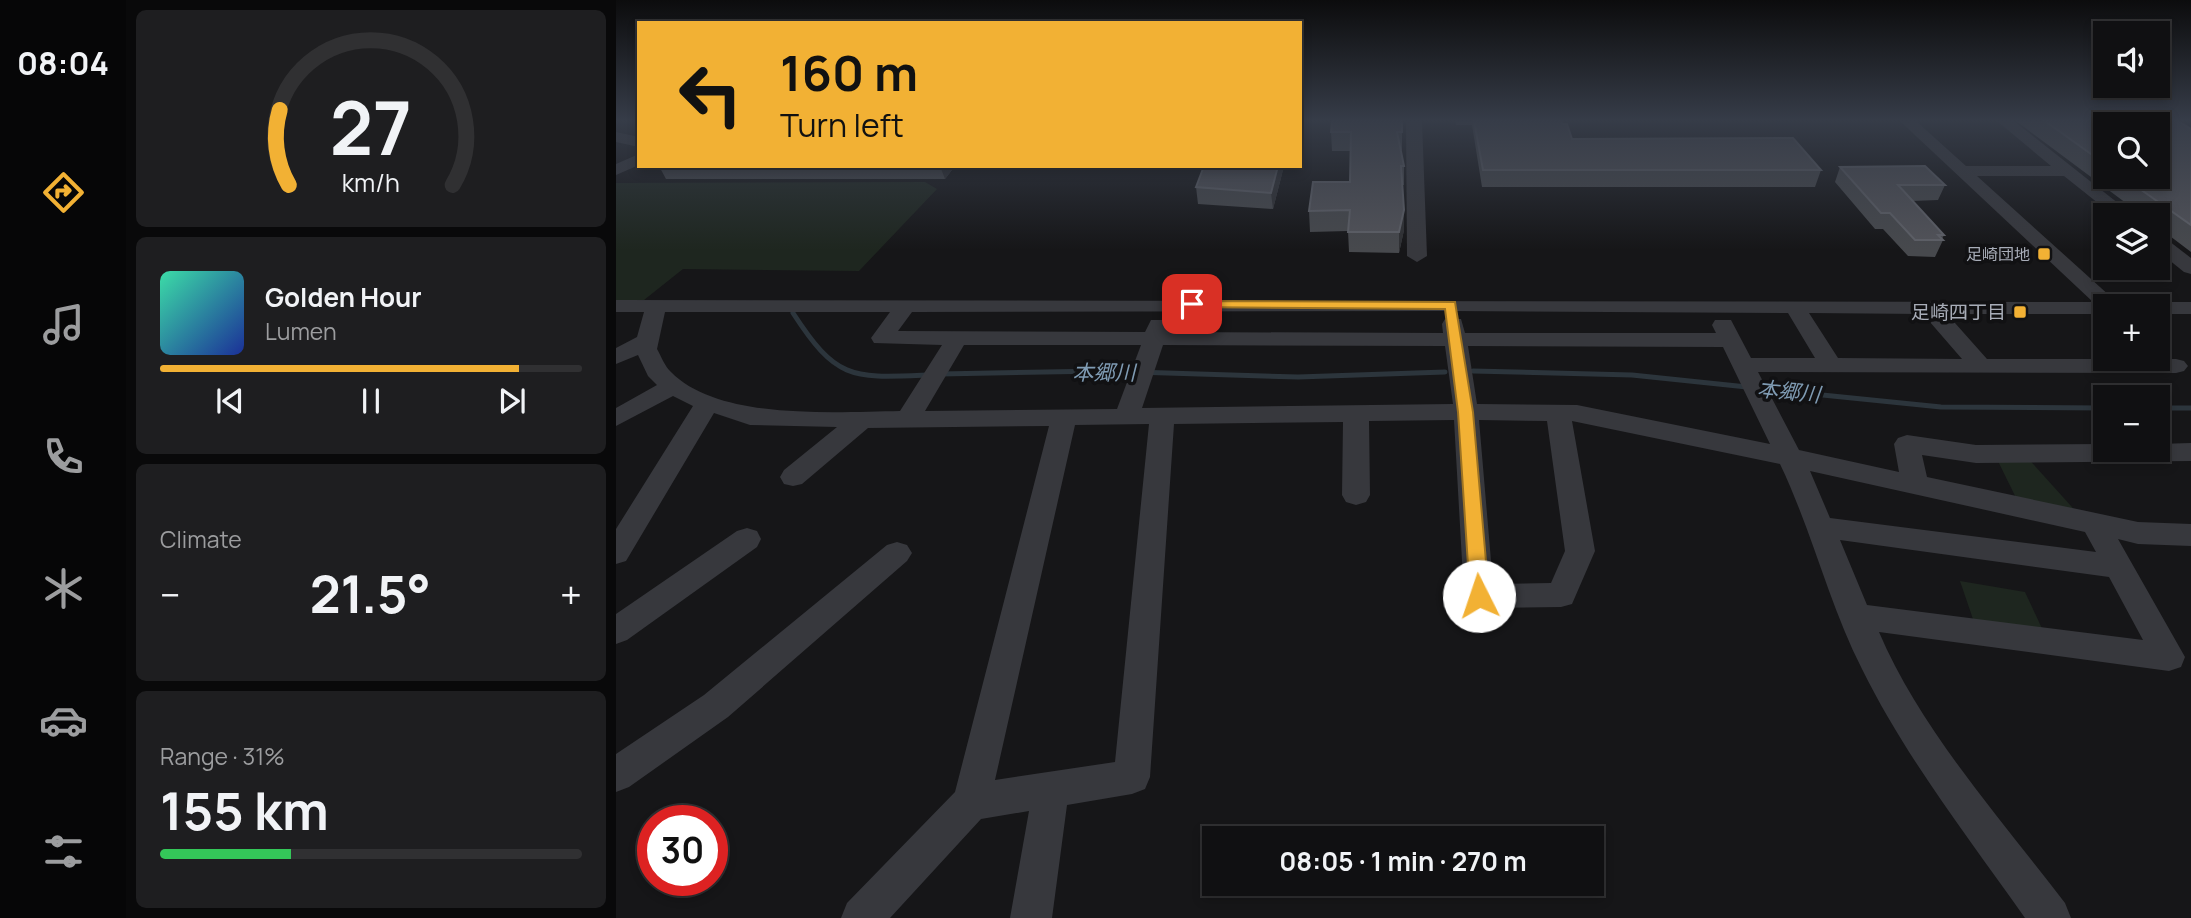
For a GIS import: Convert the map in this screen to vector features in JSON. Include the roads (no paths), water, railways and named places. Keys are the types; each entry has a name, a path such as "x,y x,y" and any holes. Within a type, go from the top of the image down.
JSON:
{"street":[{"path":"1415,164 1417,256"},
{"path":"1953,164 2093,294"},
{"path":"2058,164 2108,203"},
{"path":"1961,171 2067,171"},
{"path":"2170,251 2191,268"},
{"path":"616,306 1166,304 2093,307"},
{"path":"1126,415 1166,304"},
{"path":"906,305 882,338 957,338 1146,360 1455,338 1730,340"},
{"path":"1451,305 1466,412 1479,596 1561,595 1580,551 1558,413"},
{"path":"1712,305 1789,457 1875,663 1917,736 2050,918"},
{"path":"657,306 646,349 660,376 687,395 750,417 862,420 1126,415 1558,413 1622,421 2138,533 2191,552"},
{"path":"1794,306 1832,367"},
{"path":"1929,307 1981,366"},
{"path":"2170,308 2191,308"},
{"path":"908,419 957,338"},
{"path":"616,357 646,341"},
{"path":"2170,360 2183,372"},
{"path":"1745,371 1832,367 1981,366 2183,372"},
{"path":"616,418 674,386"},
{"path":"616,553 708,402"},
{"path":"1356,413 1356,495"},
{"path":"971,802 1132,777 1162,415"},
{"path":"863,918 971,802 1065,417"},
{"path":"793,477 862,420"},
{"path":"1915,485 1907,444 1976,454 2191,452"},
{"path":"1854,616 2169,657 2095,524"},
{"path":"1819,527 2119,567"},
{"path":"2138,533 2191,535"},
{"path":"616,631 747,539"},
{"path":"616,775 716,706 897,552"},
{"path":"1031,918 1051,790"}],"waterway":[{"name":"本郷川","path":"793,313 822,352 849,371 881,376 929,375"},
{"name":"本郷川","path":"940,374 1102,371 1298,377 1445,372"},
{"name":"本郷川","path":"1473,371 1632,375 1747,387"},
{"name":"本郷川","path":"1762,389 1941,407 2093,408"},
{"name":"本郷川","path":"2170,408 2191,408"}],"place":[{"name":"足崎団地","path":"2044,254"},
{"name":"足崎四丁目","path":"2020,312"}]}
